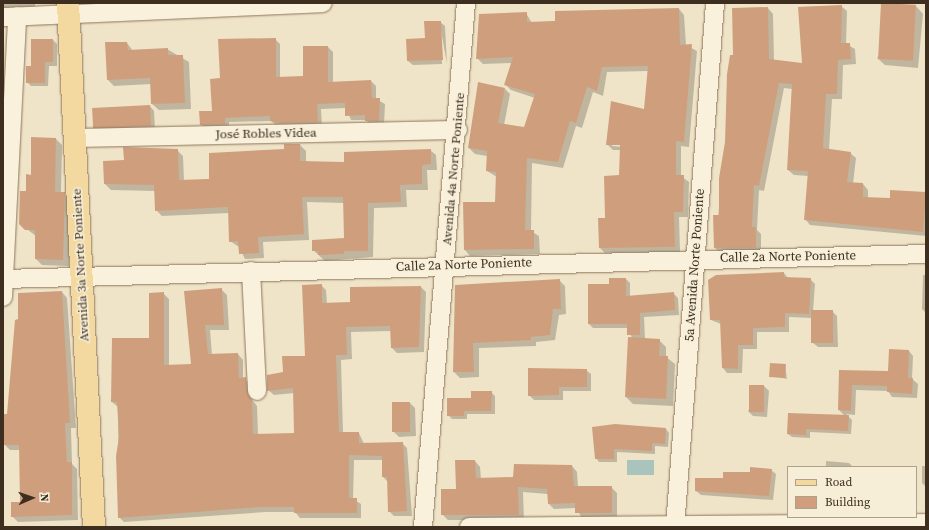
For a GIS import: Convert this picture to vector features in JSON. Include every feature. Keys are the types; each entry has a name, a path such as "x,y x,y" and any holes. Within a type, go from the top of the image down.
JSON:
{"main road":[{"name":"Avenida 3a Norte Poniente","path":"69,9 74,138 94,527"}],"street":[{"path":"3,297 10,16 69,9 323,3"},
{"name":"Avenida 4a Norte Poniente","path":"422,527 458,130 466,3"},
{"name":"5a Avenida Norte Poniente","path":"676,526 715,3"},
{"name":"José Robles Videa","path":"74,138 458,130"},
{"name":"Calle 2a Norte Poniente","path":"4,279 446,265 926,254"},
{"path":"251,272 257,391"},
{"path":"469,527 676,526 926,522"}],"water":[{"path":"627,460 654,460 654,475 627,475"}],"building":[{"path":"881,3 916,5 913,61 878,59"},
{"path":"842,5 841,43 850,43 851,59 838,60 837,94 826,94 823,148 851,152 847,182 863,183 863,197 890,198 890,190 926,192 923,232 804,220 808,171 787,170 792,84 779,83 759,186 754,185 752,227 756,227 756,248 714,248 713,215 719,215 719,178 725,142 727,74 730,55 733,55 732,8 768,7 769,59 802,63 798,7"},
{"path":"679,8 680,45 692,44 684,142 676,141 676,175 684,175 683,212 674,212 675,247 599,248 598,218 605,218 604,176 619,175 620,145 606,145 611,101 644,109 648,66 602,67 597,91 587,87 576,123 570,121 558,162 527,158 525,230 534,230 534,249 464,250 463,202 495,202 496,172 486,171 487,151 468,148 478,82 505,88 498,123 524,127 535,94 504,85 513,57 476,59 479,14 527,12 527,22 555,21 555,11"},
{"path":"424,21 441,21 443,60 407,61 406,39 425,38"},
{"path":"276,38 276,77 303,76 303,46 328,46 328,82 371,80 372,98 380,98 379,121 365,121 365,115 345,116 345,103 317,104 318,122 283,123 270,121 270,116 225,118 225,124 200,125 199,111 212,111 210,79 220,78 218,39"},
{"path":"31,39 53,39 53,62 45,62 45,83 26,83 26,66 31,66"},
{"path":"105,42 127,42 128,50 168,48 168,55 183,55 185,103 151,104 150,78 107,80"},
{"path":"150,105 151,126 93,129 92,108"},
{"path":"31,137 56,138 55,192 65,192 63,260 35,259 35,230 25,230 19,224 20,191 26,191 26,174 31,175"},
{"path":"284,144 300,144 300,161 344,162 344,152 431,149 431,164 422,165 422,184 400,185 401,202 368,203 368,251 344,251 344,254 318,255 318,251 312,251 312,240 344,238 343,197 302,197 304,234 258,237 259,253 239,254 238,241 229,242 228,207 155,211 154,185 104,184 103,161 124,160 123,147 178,149 179,180 209,179 209,153 284,149"},
{"path":"784,272 784,277 811,278 809,314 785,313 785,327 753,328 753,345 738,345 738,369 722,368 720,320 710,320 708,280 716,275"},
{"path":"609,278 626,278 626,296 674,292 675,310 640,313 640,335 627,335 627,324 588,324 588,284 609,284"},
{"path":"560,279 561,309 553,309 550,335 531,337 531,340 473,343 474,372 453,372 455,285"},
{"path":"322,284 322,303 350,302 350,287 421,286 419,347 391,348 390,326 346,327 347,355 336,355 339,432 359,432 359,443 403,442 407,511 388,512 387,477 382,477 382,456 349,455 349,498 357,498 357,513 294,513 294,507 260,507 118,518 116,456 119,437 117,402 111,402 112,338 149,338 149,293 164,292 164,365 191,364 184,291 222,288 224,325 205,325 208,354 238,353 239,378 246,377 247,392 252,400 253,434 294,433 293,388 267,391 267,375 283,372 282,356 305,356 302,285"},
{"path":"62,291 70,423 65,423 67,462 72,462 72,515 11,517 11,502 20,502 19,445 4,445 4,414 7,414 15,320 18,319 18,293"},
{"path":"811,310 833,310 833,343 811,343"},
{"path":"628,337 660,339 659,356 668,356 666,399 625,397"},
{"path":"889,349 909,350 908,378 913,378 912,394 887,392 887,386 852,385 851,411 838,410 839,370 888,371"},
{"path":"770,363 786,364 785,378 769,377"},
{"path":"528,368 587,369 587,387 559,387 559,395 528,396"},
{"path":"749,385 764,385 764,412 749,412"},
{"path":"471,391 492,391 491,411 464,411 464,416 447,416 447,398 471,398"},
{"path":"392,402 410,402 410,432 392,432"},
{"path":"788,413 849,415 848,431 806,429 806,435 787,434"},
{"path":"615,424 666,428 665,444 652,443 652,451 614,449 614,459 595,459 592,427"},
{"path":"455,460 475,460 476,478 513,477 514,464 572,465 574,486 612,486 612,513 575,513 575,503 548,504 547,489 518,487 519,515 441,515 441,489 456,489"},
{"path":"750,467 772,469 769,496 695,491 695,478 723,478 723,472 750,472"}]}
